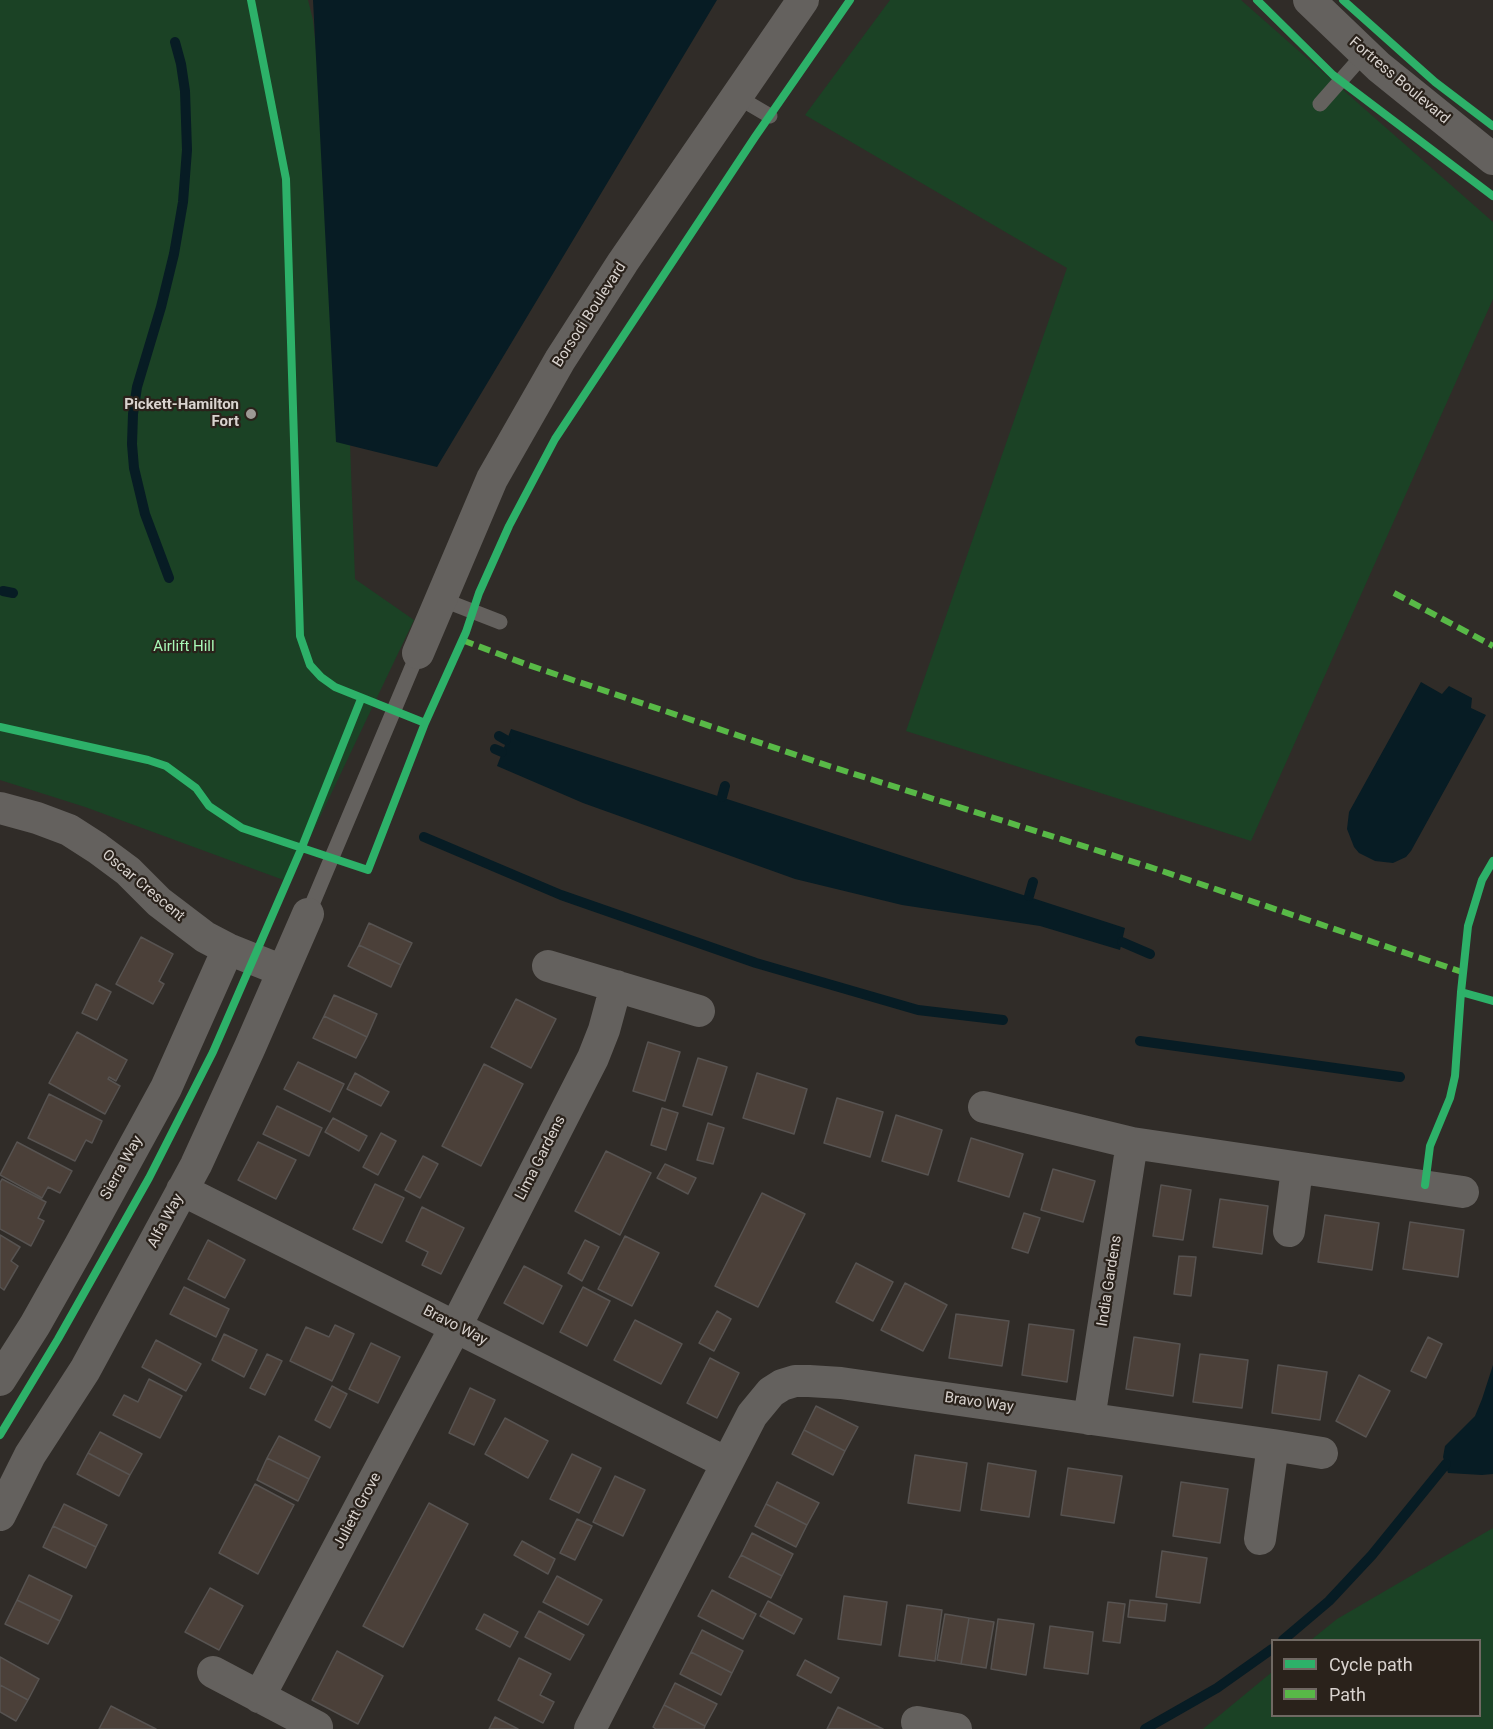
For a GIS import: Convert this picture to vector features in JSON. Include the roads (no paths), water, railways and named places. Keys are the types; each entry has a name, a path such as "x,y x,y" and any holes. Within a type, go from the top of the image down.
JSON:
{"street":[{"name":"Borsodi Boulevard","path":"418,653 492,478 560,360 736,96 803,0"},
{"name":"Fortress Boulevard","path":"1308,0 1365,53 1493,159"},
{"name":"Oscar Crescent","path":"0,808 37,818 69,831 128,871 180,920 205,937 228,949 283,971"},
{"name":"Alfa Way","path":"0,1515 30,1455 85,1370 182,1190 230,1090 308,915"},
{"name":"Sierra Way","path":"0,1380 35,1325 166,1088 228,949"},
{"path":"548,966 699,1011"},
{"name":"Lima Gardens","path":"456,1326 593,1058 604,1030 616,986"},
{"path":"984,1107 1132,1143 1463,1192"},
{"name":"India Gardens","path":"1089,1419 1132,1143"},
{"path":"1290,1231 1297,1169"},
{"name":"Bravo Way","path":"182,1190 728,1463"},
{"name":"Juliett Grove","path":"259,1697 456,1326"},
{"name":"Bravo Way","path":"590,1729 752,1415 760,1403 776,1389 795,1381 841,1383 1322,1453"},
{"path":"1260,1539 1273,1445"},
{"path":"213,1672 317,1727"},
{"path":"917,1722 957,1729"}],"lane":[{"path":"1320,104 1365,53"},
{"path":"736,96 770,116"},
{"path":"441,599 500,622"},
{"path":"308,915 418,653"}],"water":[{"path":"313,0 717,0 437,467 336,442"},
{"path":"1421,682 1442,694 1449,686 1472,698 1471,708 1486,715 1411,851 1406,857 1393,863 1375,861 1359,853 1354,847 1347,829 1349,812"},
{"path":"511,729 1125,928 1120,950 1040,926 902,905 795,879 583,803 497,766"},
{"path":"1493,1365 1493,1474 1448,1473 1443,1457 1445,1446 1475,1416"}],"waterway":[{"path":"169,578 145,514 134,468 132,444 137,387 161,307 174,254 183,202 187,150 185,91 175,42"},
{"path":"3,591 13,593"},
{"path":"499,736 506,740"},
{"path":"495,749 502,752"},
{"path":"722,797 725,786"},
{"path":"424,837 561,895 756,963 918,1010 1003,1020"},
{"path":"1029,896 1033,882"},
{"path":"1122,942 1150,954"},
{"path":"1140,1041 1400,1077"},
{"path":"1284,1639 1329,1601 1372,1555 1446,1464"},
{"path":"1145,1729 1217,1688 1271,1650"}],"place":[{"name":"Pickett-Hamilton Fort","path":"251,414"}],"park label":[{"name":"Airlift Hill","path":"184,647"}]}
